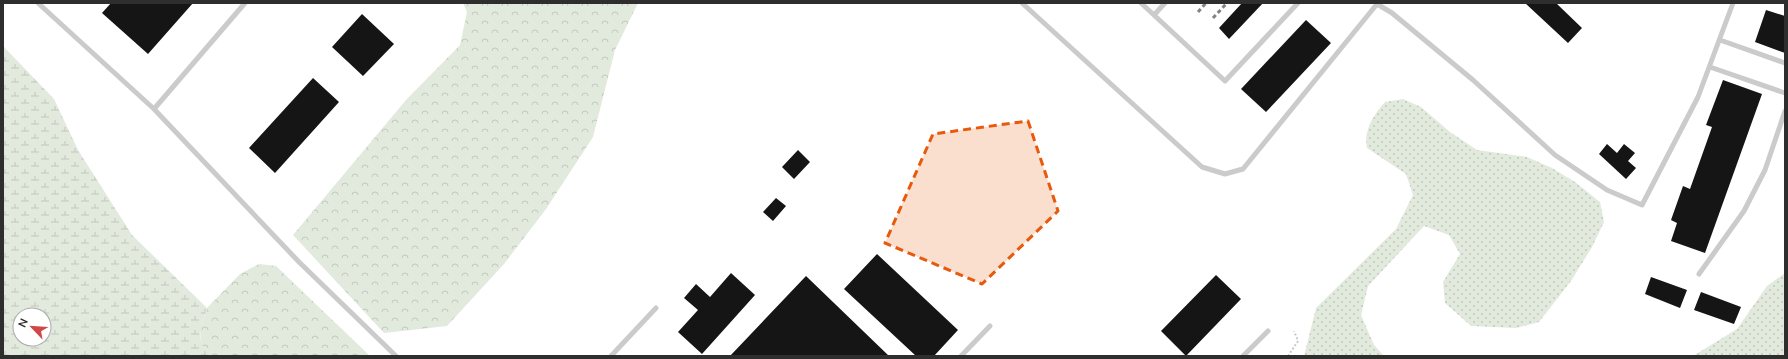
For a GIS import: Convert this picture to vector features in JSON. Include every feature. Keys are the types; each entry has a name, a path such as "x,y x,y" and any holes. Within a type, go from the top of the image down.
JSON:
{"lane":[{"path":"38,3 154,109 299,262 396,356"},
{"path":"154,109 245,3"},
{"path":"1022,3 1202,167 1225,174 1243,169 1377,4 1392,13 1473,80 1555,155 1607,190 1642,205 1698,97 1733,3"},
{"path":"1141,3 1224,81 1298,3"},
{"path":"1154,15 1165,3"},
{"path":"1720,40 1785,63"},
{"path":"1710,67 1785,93"},
{"path":"1699,274 1744,211 1765,170 1785,111"},
{"path":"611,356 656,308"},
{"path":"961,356 990,326"},
{"path":"1243,356 1268,331"}],"path":[{"path":"1288,356 1298,341 1294,332"}],"highlighted area":[{"path":"1028,121 1058,211 982,284 885,243 933,134"}],"green space":[{"path":"463,3 638,3 615,50 593,137 546,209 504,264 447,326 384,333 293,235 406,100 460,45 467,12"},
{"path":"3,46 54,99 78,150 132,235 207,308 200,333 202,344 209,356 3,356"},
{"path":"1403,99 1421,107 1450,132 1477,150 1527,157 1552,168 1575,182 1600,202 1604,222 1592,247 1571,281 1539,322 1516,328 1471,326 1445,303 1443,282 1460,254 1449,235 1424,226 1368,286 1361,315 1374,345 1384,356 1304,356 1316,308 1396,229 1413,195 1406,174 1367,148 1366,142 1370,123 1385,102"},
{"path":"259,264 276,266 370,356 209,356 202,348 200,330 207,308 240,274"},
{"path":"1785,273 1785,356 1693,356 1737,329 1767,286"}],"building":[{"path":"111,3 193,3 148,54 102,13"},
{"path":"1242,3 1263,3 1229,39 1219,28"},
{"path":"1525,3 1556,3 1582,28 1568,43"},
{"path":"1766,10 1785,16 1785,53 1755,42"},
{"path":"362,14 394,44 363,76 332,47"},
{"path":"1306,20 1331,43 1266,112 1241,89"},
{"path":"313,78 339,102 275,173 249,148"},
{"path":"1723,80 1762,94 1705,253 1671,241 1677,223 1671,220 1683,186 1690,189 1712,127 1706,125"},
{"path":"1607,144 1617,153 1624,144 1635,153 1628,161 1636,168 1626,179 1599,154"},
{"path":"798,150 810,162 794,179 782,167"},
{"path":"776,198 786,206 773,221 763,212"},
{"path":"877,254 958,330 934,356 916,356 844,289"},
{"path":"731,273 755,295 702,354 678,332 698,310 684,298 696,284 710,297"},
{"path":"1216,275 1241,299 1186,356 1161,331"},
{"path":"806,276 889,356 730,356"},
{"path":"1651,277 1687,290 1680,308 1645,294"},
{"path":"1701,292 1741,307 1734,324 1694,310"}],"railway":[{"path":"1198,12 1206,3"},
{"path":"1213,18 1227,3"}]}
